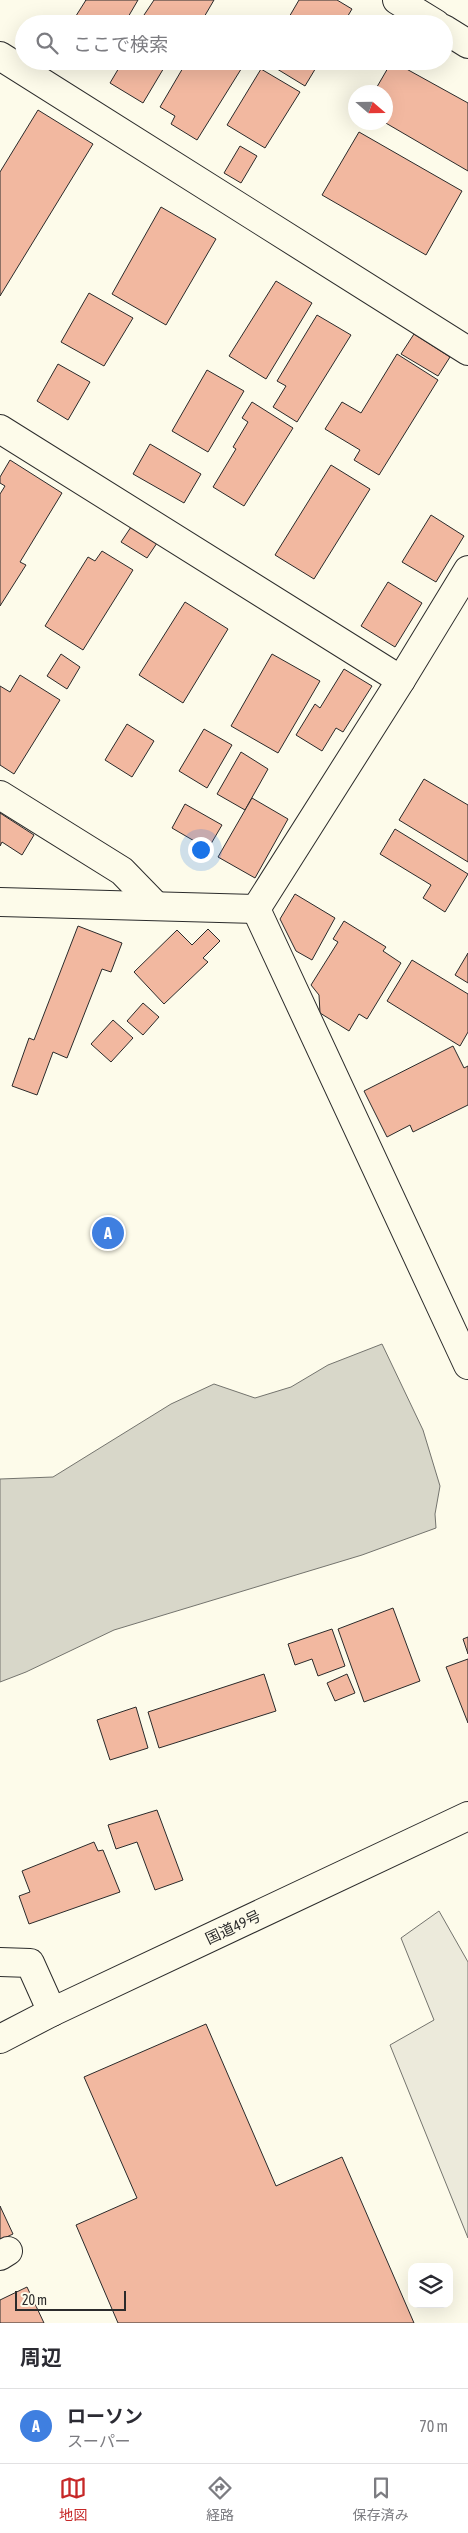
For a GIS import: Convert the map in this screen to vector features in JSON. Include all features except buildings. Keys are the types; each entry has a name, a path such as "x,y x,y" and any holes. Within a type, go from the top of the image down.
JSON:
{"main road":[{"path":"397,0 421,15"},
{"path":"453,35 468,44"},
{"path":"0,56 15,65"},
{"path":"22,70 468,351"},
{"path":"0,429 401,680"},
{"path":"256,909 401,680 468,570"},
{"path":"0,795 122,871 156,906"},
{"path":"0,902 256,909"},
{"path":"256,909 468,1365"},
{"name":"国道49号","path":"0,2039 52,2012 468,1816"},
{"path":"0,1962 30,1963 52,2012"}],"shaded area":[{"path":"382,1344 423,1430 440,1486 435,1514 436,1528 362,1555 114,1630 26,1672 0,1682 0,1479 53,1477 171,1404 214,1384 255,1398 291,1387 328,1365"},
{"path":"439,1911 468,1962 468,2238 390,2045 434,2020 401,1938"}],"place":[{"name":"ローソン","path":"108,1233"}]}
